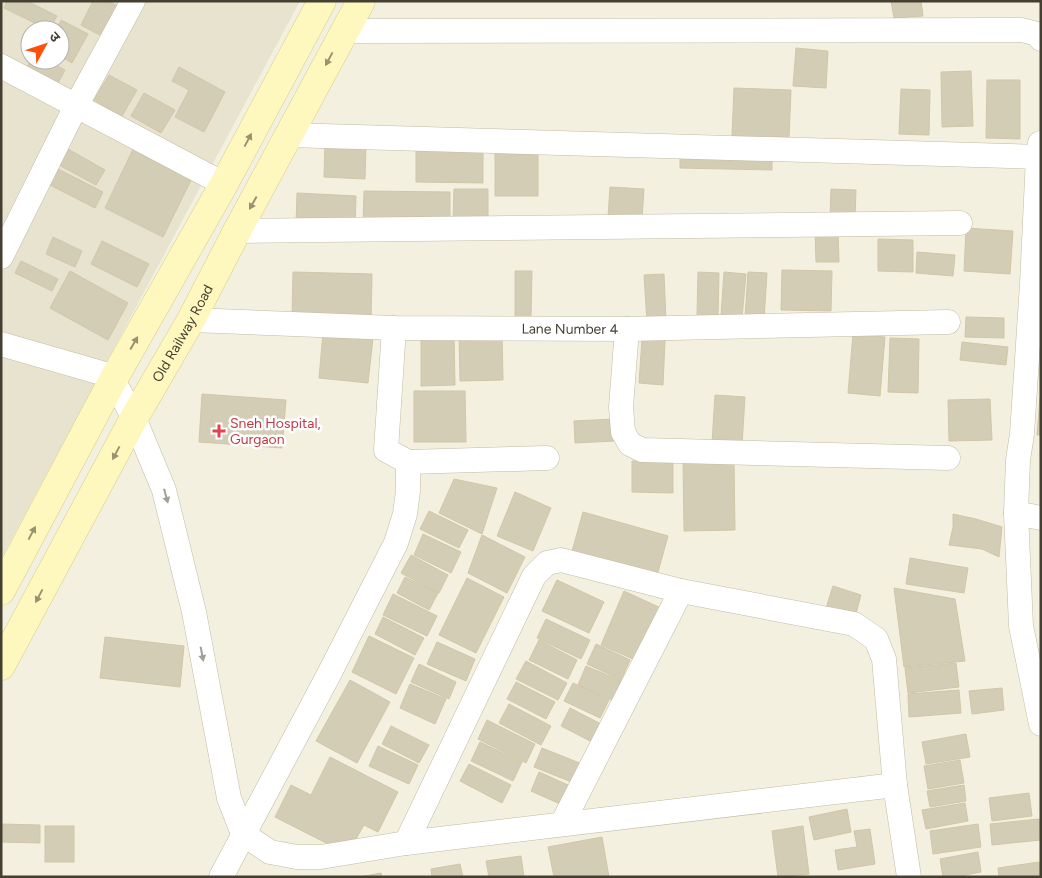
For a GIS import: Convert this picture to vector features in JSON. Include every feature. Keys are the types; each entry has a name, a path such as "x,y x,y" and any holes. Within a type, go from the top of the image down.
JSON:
{"main road":[{"path":"1,591 113,380 224,184 322,1"},
{"name":"Old Railway Road","path":"1,666 134,418 191,320 361,1"}],"street":[{"path":"1,257 76,106 133,1"},
{"path":"344,31 1022,30 1037,34 1041,39"},
{"path":"1,66 224,184"},
{"path":"289,134 1040,152 1031,435 1018,460 1016,513 1041,724"},
{"path":"237,231 960,223"},
{"name":"Lane Number 4","path":"191,320 394,328 627,329 948,322"},
{"path":"394,328 386,450 408,462 547,458"},
{"path":"627,329 621,407 623,432 630,444 642,450 948,458"},
{"path":"1,344 105,374 113,380 134,418 164,490 194,612 229,798 243,834 270,852 297,857 320,857 406,843 895,784"},
{"path":"221,877 327,678 396,543 405,514 408,491 408,462"},
{"path":"1016,513 1041,518"},
{"path":"406,843 534,576 547,563 561,560 681,591 854,624 876,639 884,659 895,784 909,877"},
{"path":"562,824 681,591"}],"shaded area":[{"path":"1,1 300,1 1,559"}],"building":[{"path":"7,1 27,1 57,16 55,20 29,20 4,8"},
{"path":"93,1 108,1 125,10 109,40 81,25"},
{"path":"891,1 921,1 923,16 894,18"},
{"path":"70,25 88,34 72,63 70,62"},
{"path":"796,48 828,51 826,88 793,86"},
{"path":"179,67 225,92 204,132 175,117 189,90 172,81"},
{"path":"26,70 65,70 56,87"},
{"path":"971,71 973,126 942,127 941,72"},
{"path":"109,75 137,90 122,116 94,100"},
{"path":"987,80 1020,80 1020,139 986,138"},
{"path":"734,88 791,90 789,138 732,136"},
{"path":"901,89 930,90 929,135 899,134"},
{"path":"144,93 175,110 161,133 131,116"},
{"path":"136,143 195,172 163,237 105,208"},
{"path":"325,143 366,145 365,179 324,177"},
{"path":"68,149 105,170 96,185 59,165"},
{"path":"416,150 483,151 483,183 416,182"},
{"path":"680,152 772,154 772,170 680,168"},
{"path":"495,153 538,154 538,196 495,196"},
{"path":"56,168 103,192 95,208 48,184"},
{"path":"610,187 644,189 642,219 608,217"},
{"path":"454,189 488,189 488,222 453,221"},
{"path":"831,189 856,190 855,218 830,217"},
{"path":"364,191 450,192 450,226 363,225"},
{"path":"297,193 356,196 355,229 296,225"},
{"path":"966,228 1013,231 1010,274 964,271"},
{"path":"838,230 839,262 816,262 815,231"},
{"path":"53,237 82,251 75,267 46,254"},
{"path":"878,239 913,240 913,272 878,271"},
{"path":"102,241 149,264 137,287 91,264"},
{"path":"917,252 955,255 953,276 916,273"},
{"path":"21,261 58,279 52,291 15,273"},
{"path":"782,270 832,271 831,311 781,310"},
{"path":"70,271 128,303 108,340 50,308"},
{"path":"515,271 532,271 531,317 515,317"},
{"path":"293,272 372,274 371,320 292,318"},
{"path":"698,272 719,273 718,317 697,316"},
{"path":"724,272 746,274 742,318 721,316"},
{"path":"748,272 767,273 764,319 745,318"},
{"path":"664,274 666,321 647,322 644,275"},
{"path":"966,317 1004,318 1004,338 965,337"},
{"path":"323,333 373,338 368,383 319,378"},
{"path":"502,334 503,380 460,381 459,335"},
{"path":"853,334 885,337 880,396 848,393"},
{"path":"421,335 454,335 455,385 421,386"},
{"path":"890,338 919,339 918,393 888,392"},
{"path":"642,339 665,340 663,385 639,383"},
{"path":"962,342 1008,347 1006,365 960,360"},
{"path":"414,391 465,391 466,442 414,442"},
{"path":"202,394 286,400 282,448 199,442"},
{"path":"715,395 745,397 742,445 712,443"},
{"path":"1040,398 1041,435 1037,435"},
{"path":"990,399 992,440 949,441 948,400"},
{"path":"614,419 615,441 575,443 574,421"},
{"path":"632,461 673,462 673,493 632,492"},
{"path":"734,461 735,530 684,531 683,462"},
{"path":"454,479 497,488 482,534 439,513"},
{"path":"515,492 551,508 533,551 497,536"},
{"path":"429,511 468,530 459,548 420,529"},
{"path":"583,512 668,536 656,579 571,555"},
{"path":"953,514 1002,527 999,557 982,549 949,545 953,527"},
{"path":"423,534 461,552 451,573 414,555"},
{"path":"482,535 525,557 507,593 468,573"},
{"path":"411,555 448,575 439,593 401,573"},
{"path":"910,558 968,568 964,593 906,584"},
{"path":"405,577 438,593 429,610 397,593"},
{"path":"467,578 504,597 476,653 439,635"},
{"path":"557,580 604,602 589,633 542,611"},
{"path":"833,586 861,595 855,617 826,608"},
{"path":"894,588 955,599 965,661 904,667"},
{"path":"624,591 665,610 642,663 601,645"},
{"path":"393,594 437,616 427,636 383,615"},
{"path":"383,617 424,638 415,655 375,634"},
{"path":"546,619 590,640 581,659 537,638"},
{"path":"369,636 414,658 396,694 352,672"},
{"path":"105,637 184,646 180,687 100,678"},
{"path":"539,640 577,660 568,679 529,660"},
{"path":"437,642 475,659 466,681 427,664"},
{"path":"596,644 630,660 621,680 587,664"},
{"path":"526,661 567,683 558,700 516,679"},
{"path":"956,663 959,687 908,693 905,668"},
{"path":"419,664 456,682 449,699 411,682"},
{"path":"586,666 621,681 612,700 578,685"},
{"path":"350,680 390,702 357,763 316,741"},
{"path":"516,682 555,702 546,719 507,699"},
{"path":"573,683 609,700 600,718 564,701"},
{"path":"410,684 446,699 435,724 400,708"},
{"path":"1002,688 1004,710 972,714 969,691"},
{"path":"959,690 961,713 909,717 908,694"},
{"path":"509,704 551,726 541,745 499,723"},
{"path":"570,708 603,725 594,743 561,726"},
{"path":"487,720 535,744 526,763 478,739"},
{"path":"391,726 429,745 419,763 382,744"},
{"path":"966,734 970,757 926,764 922,742"},
{"path":"480,742 522,762 513,781 471,761"},
{"path":"378,746 418,765 409,784 369,766"},
{"path":"542,748 582,764 574,783 534,767"},
{"path":"330,757 398,792 378,832 364,825 356,839 328,844 275,817 291,785 311,795"},
{"path":"960,760 964,783 928,789 924,766"},
{"path":"469,764 511,785 502,803 460,781"},
{"path":"539,772 577,789 569,808 531,791"},
{"path":"964,785 966,801 930,807 927,791"},
{"path":"1029,793 1032,816 992,821 989,798"},
{"path":"965,803 968,821 926,829 922,810"},
{"path":"847,809 851,832 814,840 809,817"},
{"path":"1039,819 1041,840 992,845 990,824"},
{"path":"1,824 40,825 40,843 1,842"},
{"path":"978,824 981,847 933,854 930,831"},
{"path":"45,826 74,826 74,862 45,862"},
{"path":"803,826 809,874 778,877 772,831"},
{"path":"870,829 875,864 838,870 835,850 857,847 854,831"},
{"path":"602,837 609,877 554,877 548,847"},
{"path":"978,852 981,872 955,877 943,877 940,859"},
{"path":"521,856 524,877 489,877 486,861"},
{"path":"1039,862 1041,877 999,877 998,868"},
{"path":"460,864 463,877 432,877 431,869"},
{"path":"381,873 382,877 360,877"}],"place":[{"name":"Sneh Hospital, Gurgaon","path":"219,431"}]}
